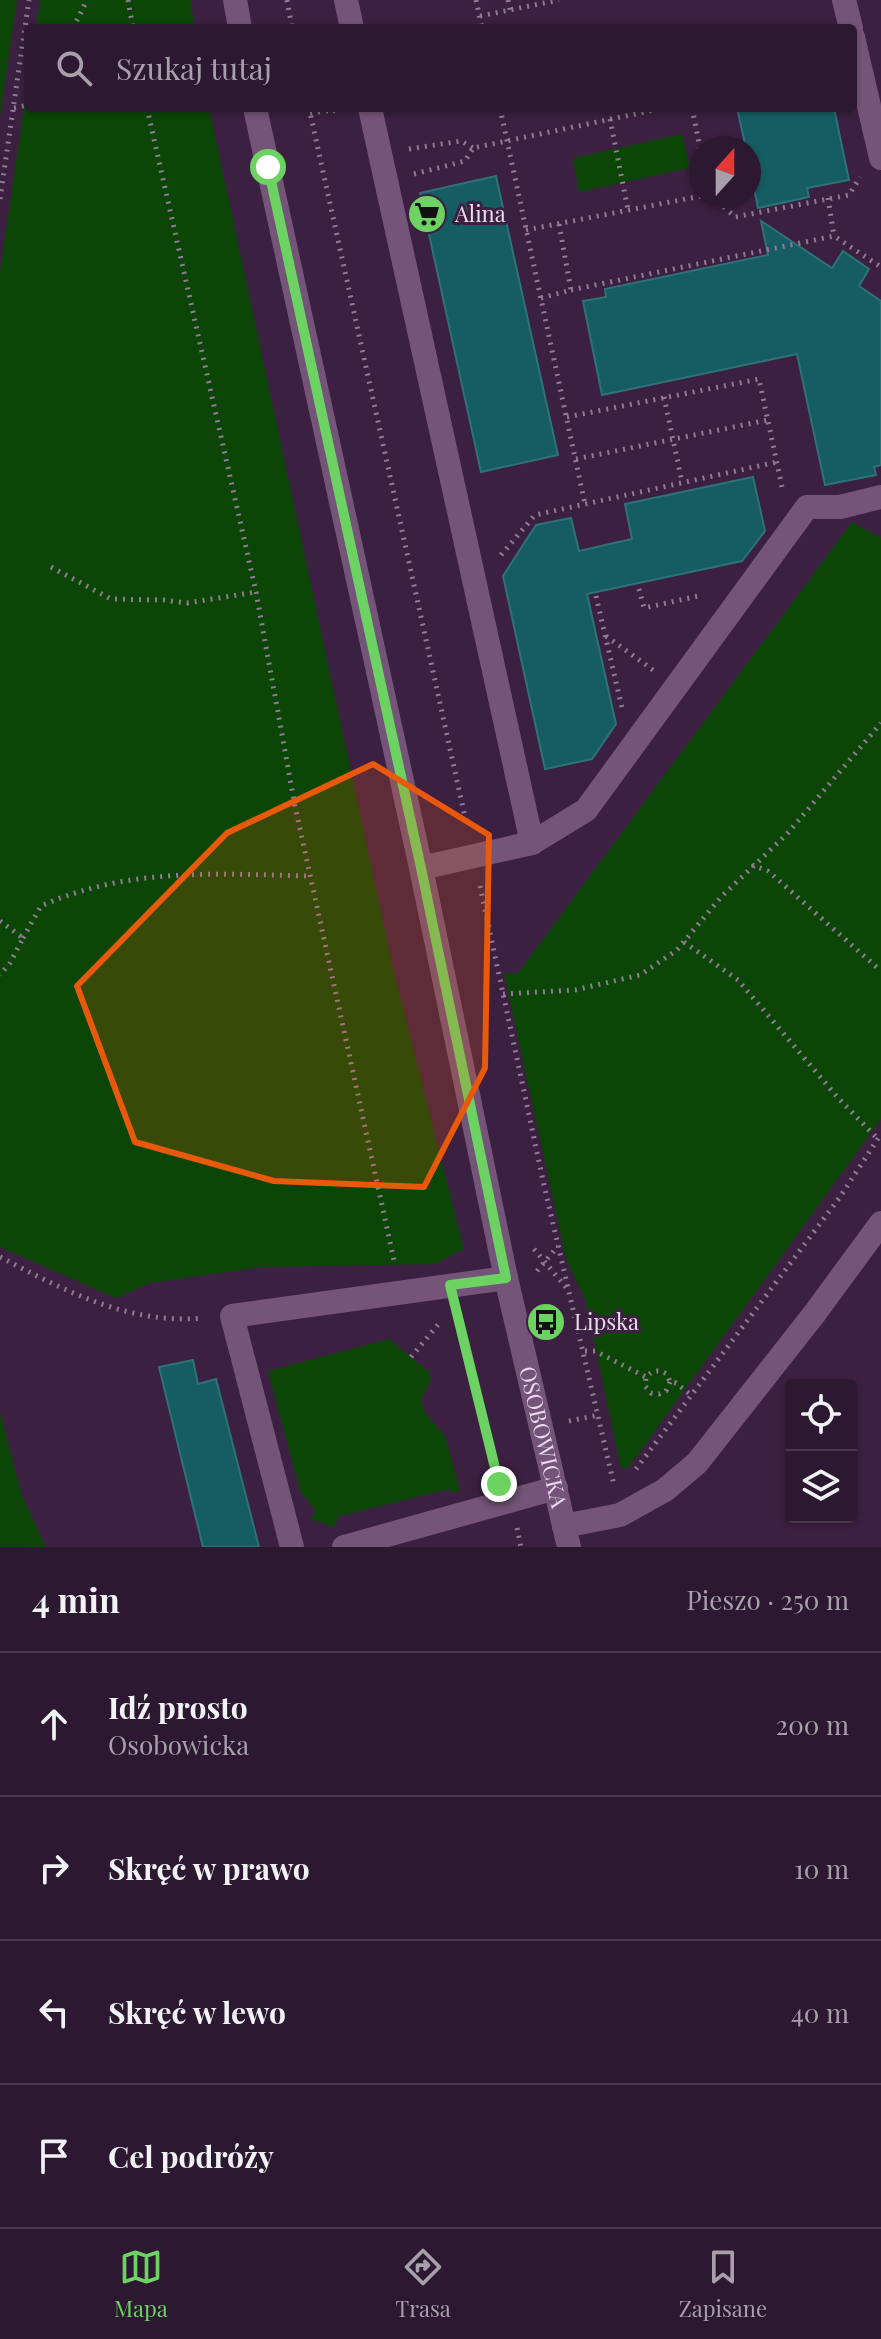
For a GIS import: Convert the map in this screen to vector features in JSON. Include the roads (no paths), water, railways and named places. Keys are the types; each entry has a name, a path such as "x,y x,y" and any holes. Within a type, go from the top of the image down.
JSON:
{"street":[{"path":"235,0 239,24"},
{"path":"346,0 351,24"},
{"path":"844,0 850,24"},
{"path":"857,64 872,165"},
{"name":"OSOBOWICKA","path":"257,112 421,868 506,1278 567,1537"},
{"path":"371,112 532,843"},
{"path":"421,868 532,843 586,810 807,507 840,507 881,497"},
{"path":"567,1537 620,1515 665,1490 697,1463 806,1325 881,1223"},
{"path":"292,1547 232,1316 506,1278"},
{"path":"344,1547 556,1488"}],"place":[{"name":"Alina","path":"427,214"},
{"name":"Lipska","path":"546,1322"}]}
